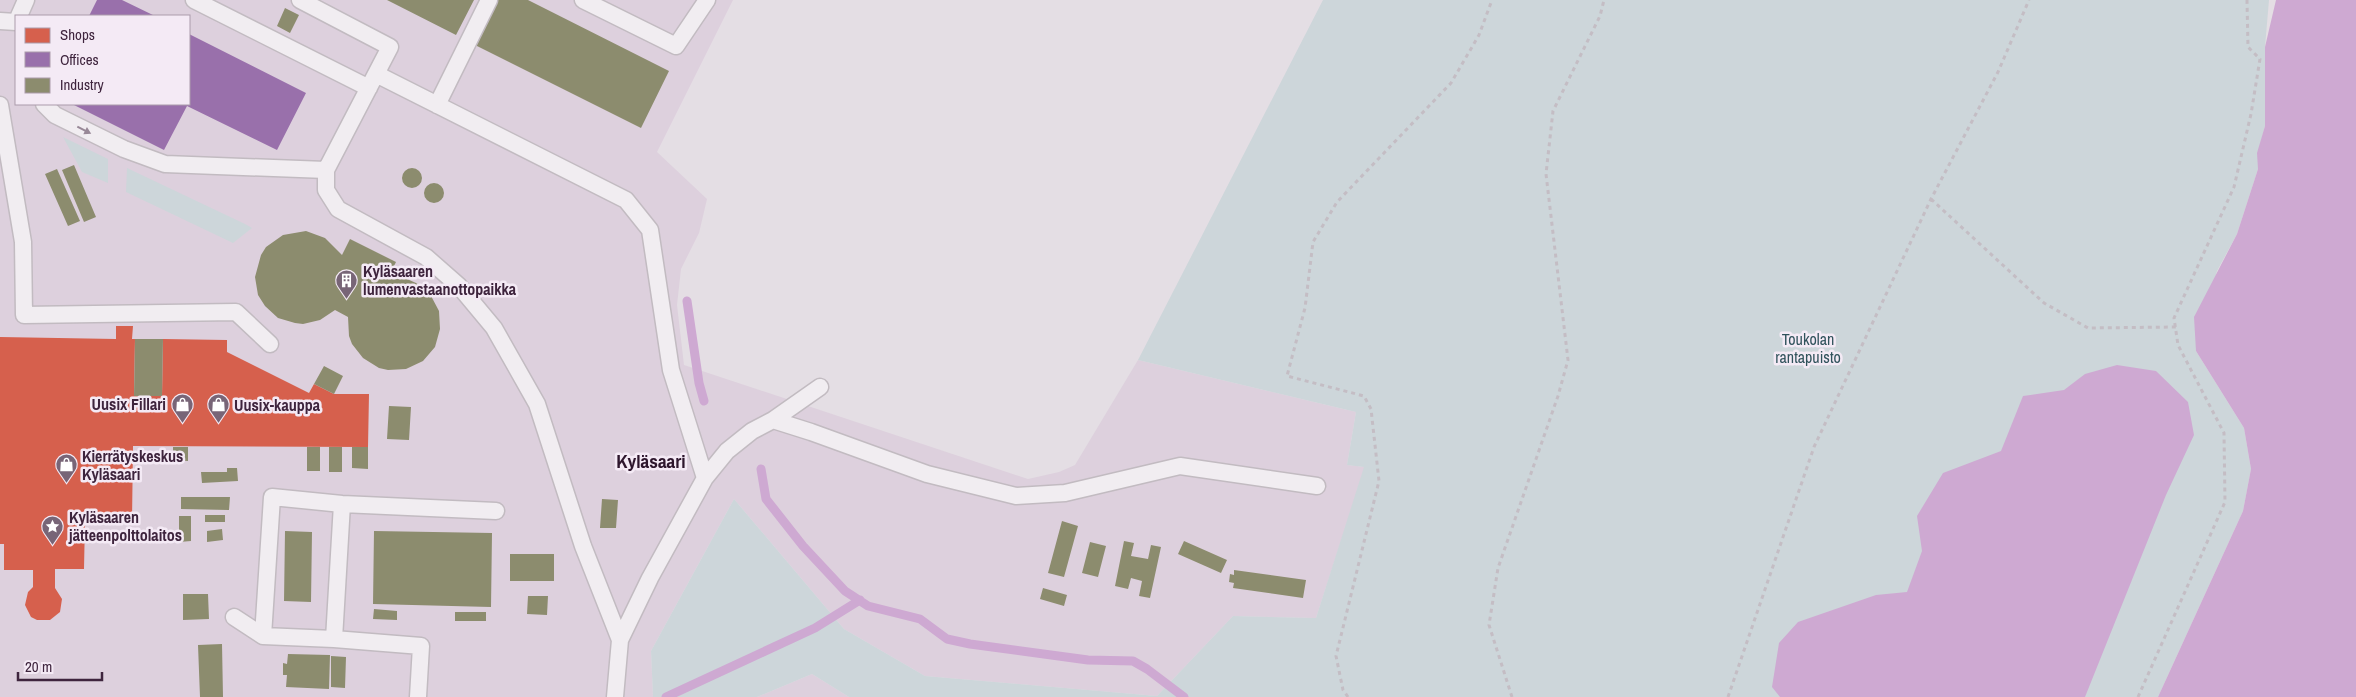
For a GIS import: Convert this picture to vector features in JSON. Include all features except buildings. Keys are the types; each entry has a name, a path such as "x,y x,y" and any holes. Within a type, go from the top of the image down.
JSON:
{"lane":[{"path":"19,15 26,0"},
{"path":"194,0 372,81 437,105 626,200 650,230 671,370 705,478"},
{"path":"300,0 390,48 326,170 326,190 338,209 426,257 459,286 494,328 537,404 583,546 620,640"},
{"path":"437,105 489,0"},
{"path":"583,0 676,46 707,0"},
{"path":"0,21 15,22"},
{"path":"0,105 23,242 24,316 236,312 270,344"},
{"path":"45,105 55,115 124,150 165,164 326,170"},
{"path":"616,697 620,640 650,578 705,478 726,451 820,387"},
{"path":"772,420 927,474 1016,496 1065,492 1180,466 1318,486"},
{"path":"263,636 272,497 342,504 496,511"},
{"path":"334,639 342,504"},
{"path":"234,617 263,636 421,646 418,697"}],"path":[{"path":"1348,697 1343,690 1336,656 1379,482 1371,409 1364,396 1287,376 1305,308 1313,242 1337,202 1450,83 1479,35 1492,0"},
{"path":"1512,697 1489,625 1498,568 1558,396 1568,360 1546,174 1553,111 1600,16 1604,0"},
{"path":"1728,697 1814,447 1931,199 1998,72 2029,0"},
{"path":"2138,697 2225,502 2224,433 2178,345 2174,318 2234,187 2251,114 2260,59 2248,47 2247,0"},
{"path":"1931,199 2044,303 2088,328 2176,327"}],"shaded area":[{"path":"0,0 733,0 657,152 707,199 699,233 681,269 677,305 684,365 1028,479 1059,472 1075,465 1138,360 1356,412 1347,465 1365,467 1316,618 1233,616 1157,696 925,676 844,629 734,499 651,651 653,697 0,697"},
{"path":"2276,0 2356,0 2356,697 2158,697 2243,511 2251,469 2244,428 2196,351 2194,317 2237,234 2258,169 2257,153 2265,126 2265,47"},
{"path":"2117,365 2156,371 2188,402 2194,435 2166,495 2085,697 1780,697 1772,687 1779,643 1798,622 1876,595 1907,592 1922,551 1917,516 1943,473 2001,451 2023,396 2064,390 2085,374"},
{"path":"812,674 849,697 757,697"}],"green space":[{"name":"Toukolan rantapuisto","path":"1323,0 2269,0 2265,47 2265,126 2258,153 2258,169 2237,234 2217,271 2196,351 2244,428 2251,469 2243,511 2158,697 849,697 812,674 757,697 653,697 651,651 734,499 844,629 925,676 1157,696 1233,616 1316,618 1364,467 1347,465 1356,412 1138,360"},
{"path":"63,137 108,159 108,183 82,172"},
{"path":"127,168 252,228 233,243 126,192"}],"waterway":[{"path":"687,301 699,383 704,401"},
{"path":"761,469 766,499 803,546 845,591 868,606 920,619 947,639 970,644 1088,660 1133,661 1147,669 1184,697"},
{"path":"666,697 815,628 860,600"}],"place":[{"name":"Kyläsaaren lumenvastaanottopaikka","path":"347,299"},
{"name":"Uusix Fillari","path":"182,423"},
{"name":"Uusix-kauppa","path":"218,424"},
{"name":"Kierrätyskeskus Kyläsaari","path":"66,484"},
{"name":"Kyläsaaren jätteenpolttolaitos","path":"53,545"}],"district":[{"name":"Kyläsaari","path":"651,461"}]}
